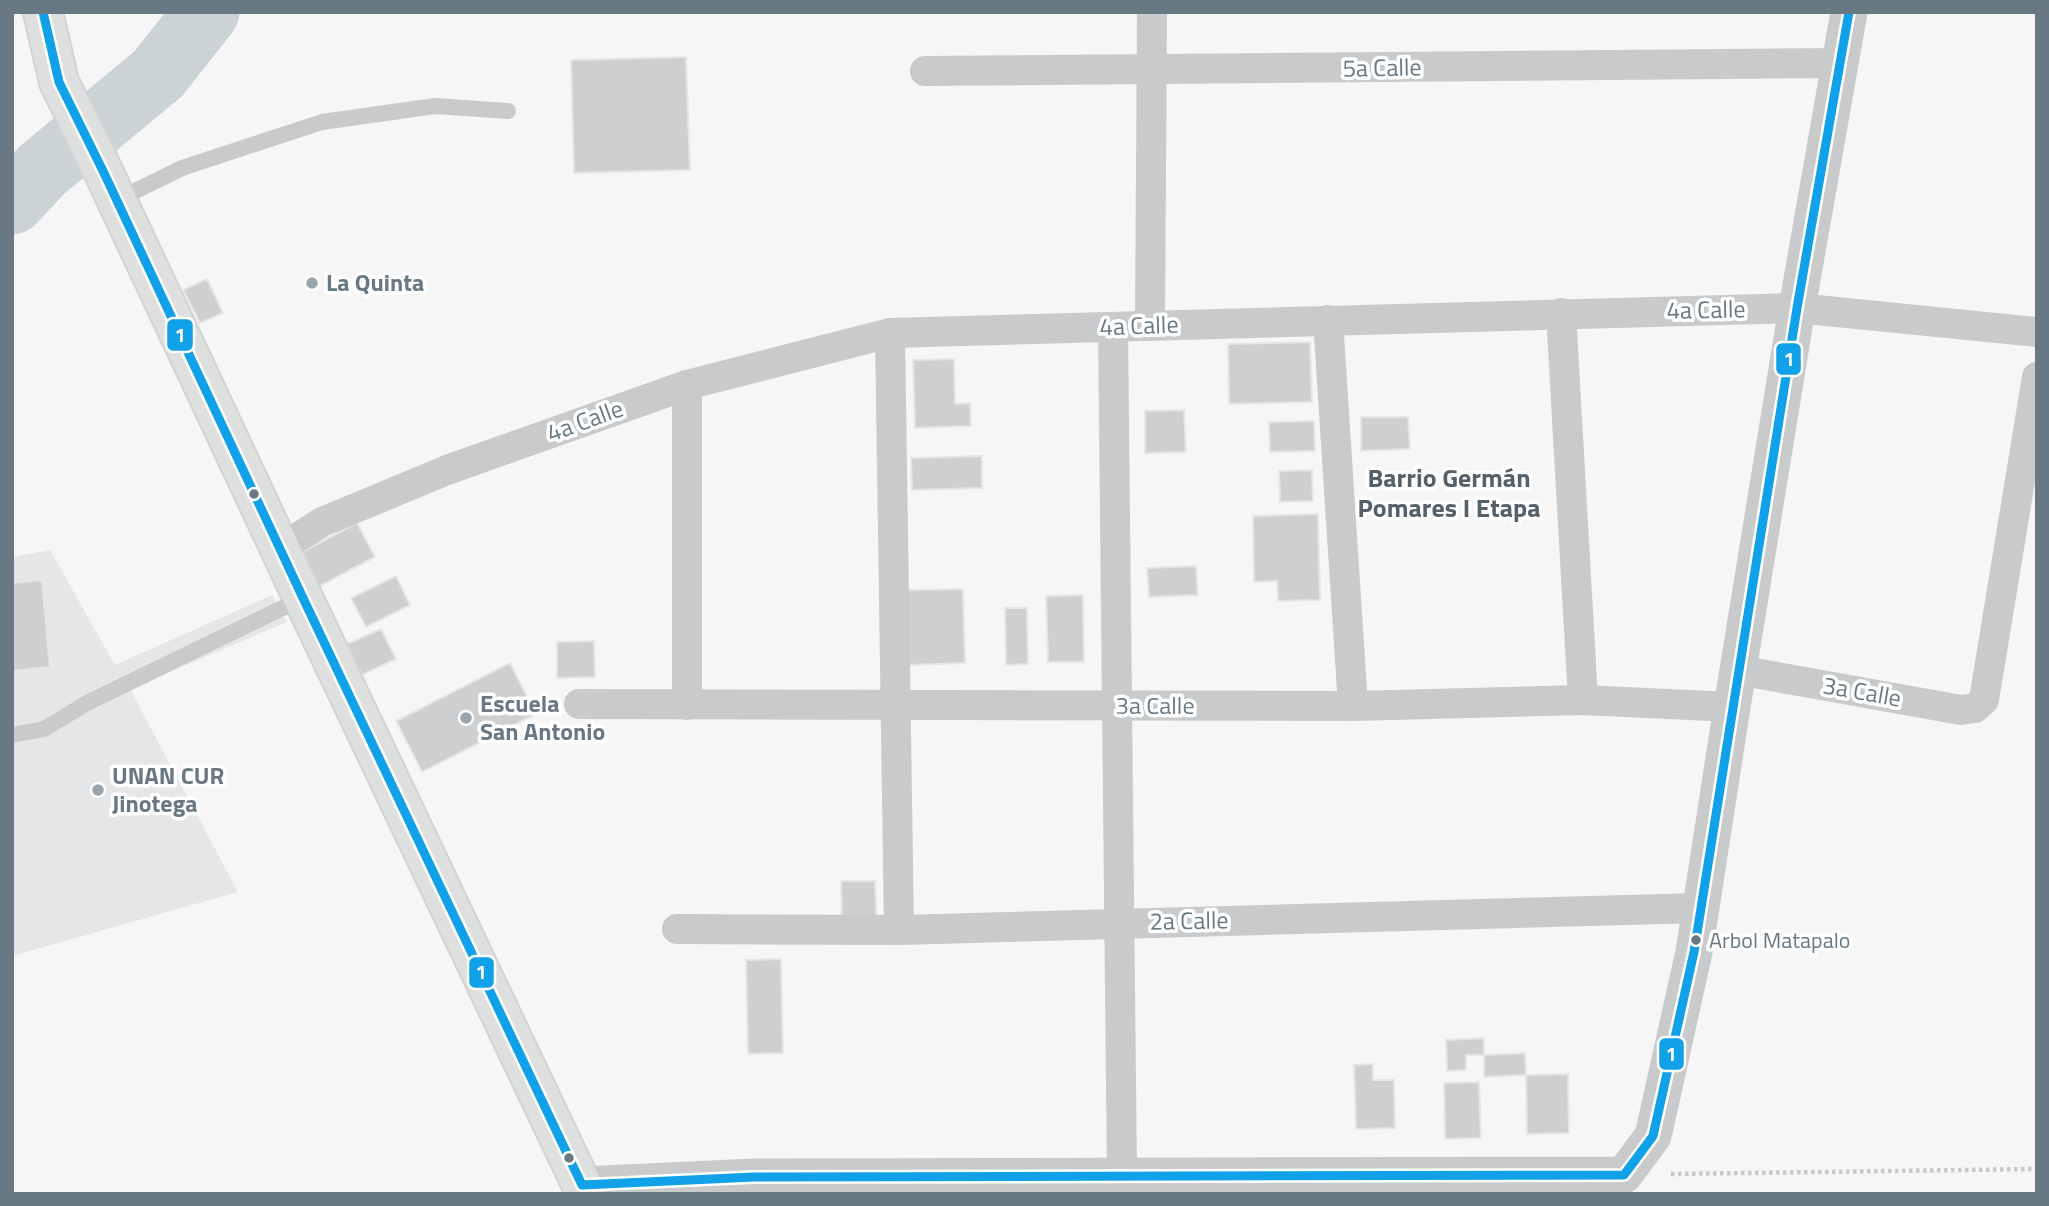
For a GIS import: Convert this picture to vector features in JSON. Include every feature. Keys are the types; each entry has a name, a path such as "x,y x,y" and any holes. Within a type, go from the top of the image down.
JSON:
{"main road":[{"path":"43,12 59,82 584,1189"}],"street":[{"path":"1150,326 1152,12"},
{"path":"584,1189 754,1177 1122,1176 1624,1184 1653,1136 1694,952 1731,707 1849,12"},
{"name":"5a Calle","path":"925,71 1840,63"},
{"name":"4a Calle","path":"280,549 322,522 447,470 687,384 890,333 1797,308 2037,332"},
{"path":"1561,313 1583,701"},
{"path":"1328,320 1353,706"},
{"path":"1114,327 1122,1176"},
{"path":"890,333 899,930"},
{"name":"3a Calle","path":"1738,670 1961,710 1975,708 1984,700 2037,377"},
{"path":"687,384 687,705"},
{"name":"3a Calle","path":"579,704 1353,706 1583,701 1731,707"},
{"name":"2a Calle","path":"677,929 899,930 1701,908"}],"lane":[{"path":"110,186 182,168 322,122 435,106 508,111"},
{"path":"12,735 44,729 87,703 303,598"}],"path":[{"path":"1624,1184 2037,1169"}],"shaded area":[{"name":"UNAN CUR Jinotega","path":"50,550 115,665 272,595 287,622 130,689 238,892 12,956 12,557"}],"building":[{"path":"686,57 690,170 574,173 571,60"},
{"path":"207,279 223,313 200,323 183,290"},
{"path":"1310,342 1312,402 1229,404 1228,344"},
{"path":"954,359 955,404 970,403 971,426 915,428 913,360"},
{"path":"1184,410 1186,452 1145,453 1145,411"},
{"path":"1361,417 1408,417 1410,449 1361,451"},
{"path":"1314,421 1315,451 1270,452 1269,422"},
{"path":"982,456 982,488 912,490 911,458"},
{"path":"1312,470 1313,501 1280,502 1279,471"},
{"path":"1318,514 1320,600 1278,601 1277,581 1254,582 1253,516"},
{"path":"357,523 375,557 316,588 298,554"},
{"path":"1196,566 1198,595 1149,597 1147,568"},
{"path":"396,576 410,605 366,627 351,598"},
{"path":"42,580 50,667 12,671 12,583"},
{"path":"963,589 965,663 909,665 907,590"},
{"path":"1083,595 1084,662 1048,662 1046,596"},
{"path":"1005,608 1027,608 1028,664 1006,665"},
{"path":"381,629 396,659 362,675 347,644"},
{"path":"594,641 595,677 557,678 557,642"},
{"name":"Escuela San Antonio","path":"510,663 536,714 422,772 396,721"},
{"path":"841,881 875,881 877,926 842,927"},
{"path":"781,959 783,1053 748,1054 746,960"},
{"path":"1484,1038 1484,1055 1466,1055 1466,1070 1447,1071 1446,1040"},
{"path":"1525,1053 1526,1075 1484,1077 1484,1055"},
{"path":"1373,1064 1373,1080 1394,1080 1395,1128 1356,1129 1354,1065"},
{"path":"1568,1074 1569,1133 1527,1134 1526,1075"},
{"path":"1479,1082 1481,1138 1445,1139 1444,1083"}],"waterway":[{"path":"12,202 42,170 158,74 207,12"}],"transit line":[{"name":"1","path":"43,12 59,82 582,1185 754,1177 1624,1175 1653,1136 1694,952 1797,308 1849,12"}],"place":[{"name":"La Quinta","path":"312,283"},
{"name":"Escuela San Antonio","path":"466,718"},
{"name":"UNAN CUR Jinotega","path":"98,790"},
{"name":"Arbol Matapalo","path":"1696,940"}],"district":[{"name":"Barrio Germán Pomares I Etapa","path":"1449,493"}]}
